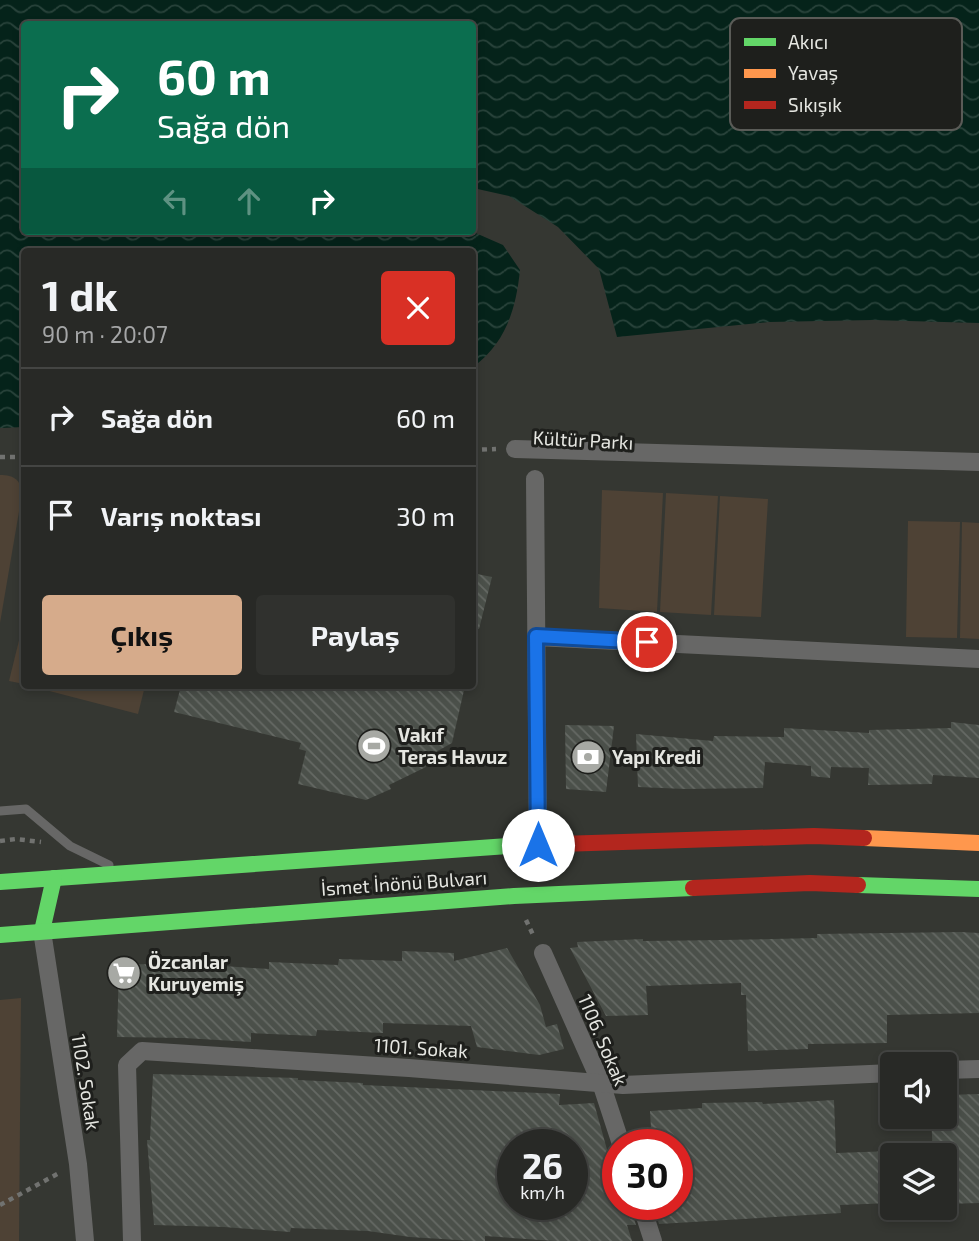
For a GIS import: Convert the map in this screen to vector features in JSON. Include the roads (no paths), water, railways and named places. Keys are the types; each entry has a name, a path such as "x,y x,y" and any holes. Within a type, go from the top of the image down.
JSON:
{"main road":[{"name":"İsmet İnönü Bulvarı","path":"0,882 538,845 814,836 979,843"},
{"path":"42,931 54,877"},
{"name":"İsmet İnönü Bulvarı","path":"0,935 514,897 810,883 979,889"}],"street":[{"name":"Kültür Parkı","path":"515,449 979,462"},
{"path":"535,479 538,845"},
{"path":"536,636 979,659"},
{"name":"1102. Sokak","path":"42,931 78,1164 85,1241"},
{"name":"1106. Sokak","path":"542,953 601,1083 616,1129"},
{"name":"1101. Sokak","path":"132,1241 127,1065 142,1051 623,1085 880,1074"},
{"path":"957,1070 979,1069"},
{"path":"646,1220 653,1241"}],"lane":[{"path":"0,811 26,809 70,846 126,873"}],"water":[{"path":"0,0 979,0 979,323 873,320 769,322 617,337 599,269 558,227 509,196 476,189 476,21 21,21 21,235 476,233 503,245 520,270 516,298 507,324 494,347 476,365 476,248 21,248 21,427 0,428"}],"place":[{"name":"Vakıf Teras Havuz","path":"374,746"},
{"name":"Yapı Kredi","path":"588,757"},
{"name":"Özcanlar Kuruyemiş","path":"124,973"}]}
